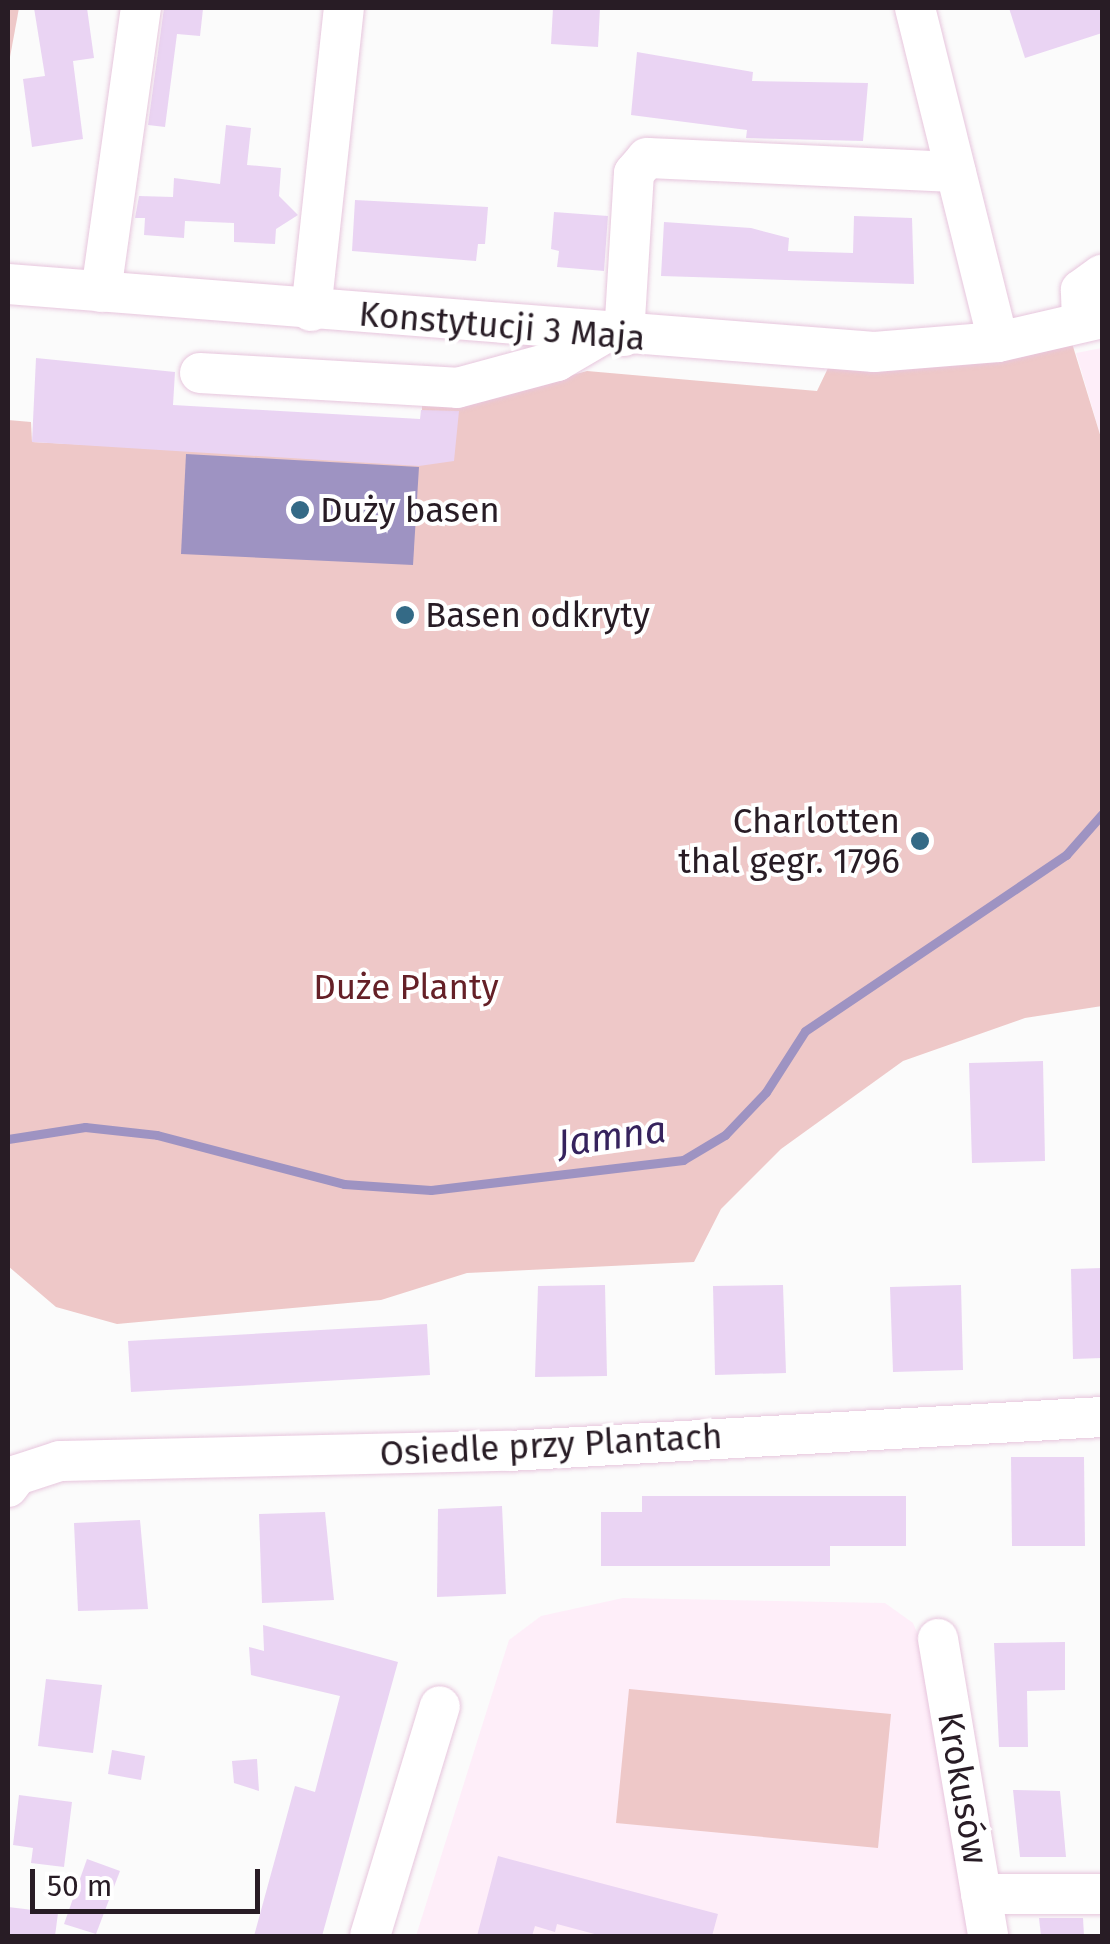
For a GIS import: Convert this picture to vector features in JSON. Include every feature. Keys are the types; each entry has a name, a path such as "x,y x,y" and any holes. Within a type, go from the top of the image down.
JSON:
{"street":[{"path":"101,292 141,8"},
{"path":"312,311 344,8"},
{"path":"915,8 998,342"},
{"path":"200,373 456,388 556,361 614,335 634,173 647,158 956,172"},
{"path":"1092,320 1082,290 1102,275"},
{"name":"Konstytucji 3 Maja","path":"8,284 614,335 874,352 998,342 1092,320"},
{"name":"Osiedle przy Plantach","path":"8,1488 17,1475 60,1461 509,1451 1102,1417"},
{"name":"Krokusów","path":"938,1639 988,1936"},
{"path":"370,1936 440,1706"},
{"path":"982,1894 1102,1894"}],"shaded area":[{"path":"1102,348 1102,441 1076,353"},
{"name":"Duży basen","path":"186,454 419,467 413,565 181,554"},
{"path":"623,1598 885,1603 913,1623 935,1673 973,1936 416,1936 509,1640 541,1616"}],"green space":[{"path":"8,8 19,8 8,68"},
{"name":"Duże Planty","path":"1071,340 1102,441 1102,1006 1025,1018 903,1061 781,1149 721,1209 694,1262 467,1273 381,1300 117,1324 56,1307 8,1266 8,420 31,422 32,442 170,449 422,419 422,404 459,406 587,371 817,391 829,366"},
{"path":"629,1689 891,1714 878,1848 616,1823"}],"building":[{"path":"34,8 87,8 94,58 73,61 83,139 32,147 23,79 45,76"},
{"path":"164,8 203,9 200,36 177,34 165,127 148,125"},
{"path":"553,8 600,8 598,47 551,44"},
{"path":"1009,8 1102,8 1102,33 1025,58"},
{"path":"637,52 753,72 752,81 868,83 863,141 746,138 747,130 631,115"},
{"path":"226,125 251,128 247,165 281,168 279,196 298,215 276,229 275,244 234,242 234,223 185,221 184,238 144,235 145,218 135,218 139,196 173,197 174,178 220,184"},
{"path":"355,200 488,207 485,244 478,244 476,261 352,251"},
{"path":"554,212 608,216 604,271 557,267 559,251 551,249"},
{"path":"854,216 912,218 914,284 661,276 664,222 751,228 789,238 788,251 853,253"},
{"path":"36,358 175,372 173,405 420,419 421,410 459,411 454,461 419,466 32,442"},
{"path":"1043,1061 1045,1161 972,1163 969,1063"},
{"path":"1102,1268 1102,1358 1073,1359 1071,1269"},
{"path":"605,1285 607,1376 535,1377 538,1286"},
{"path":"783,1285 786,1373 715,1375 713,1286"},
{"path":"961,1285 963,1370 893,1372 890,1287"},
{"path":"427,1324 430,1375 131,1392 128,1341"},
{"path":"1011,1457 1084,1457 1085,1546 1012,1546"},
{"path":"642,1496 906,1496 906,1546 830,1546 830,1566 601,1566 601,1512 642,1512"},
{"path":"502,1506 506,1594 437,1597 438,1509"},
{"path":"325,1512 334,1600 262,1603 259,1514"},
{"path":"140,1520 148,1609 78,1611 74,1523"},
{"path":"263,1625 398,1662 322,1936 254,1936 295,1786 315,1792 340,1696 251,1675 249,1647 264,1651"},
{"path":"1065,1642 1065,1690 1027,1691 1028,1747 999,1747 994,1643"},
{"path":"46,1679 102,1685 93,1753 38,1746"},
{"path":"112,1750 145,1756 141,1780 108,1774"},
{"path":"257,1759 259,1791 234,1783 232,1761"},
{"path":"1013,1790 1060,1791 1066,1857 1020,1857"},
{"path":"19,1795 72,1802 64,1867 31,1863 33,1848 13,1845"},
{"path":"498,1856 718,1914 712,1936 602,1936 557,1924 555,1932 535,1926 532,1936 477,1936"},
{"path":"87,1859 120,1871 96,1934 64,1924"},
{"path":"8,1907 58,1913 55,1936 8,1936"},
{"path":"1039,1918 1083,1918 1084,1936 1041,1936"}],"waterway":[{"name":"Jamna","path":"8,1139 85,1127 157,1135 344,1184 431,1190 683,1160 725,1135 766,1092 805,1031 1066,855 1102,814"}],"place":[{"name":"Duży basen","path":"300,510"},
{"name":"Basen odkryty","path":"405,615"},
{"name":"Charlotten thal gegr. 1796","path":"920,841"}]}
